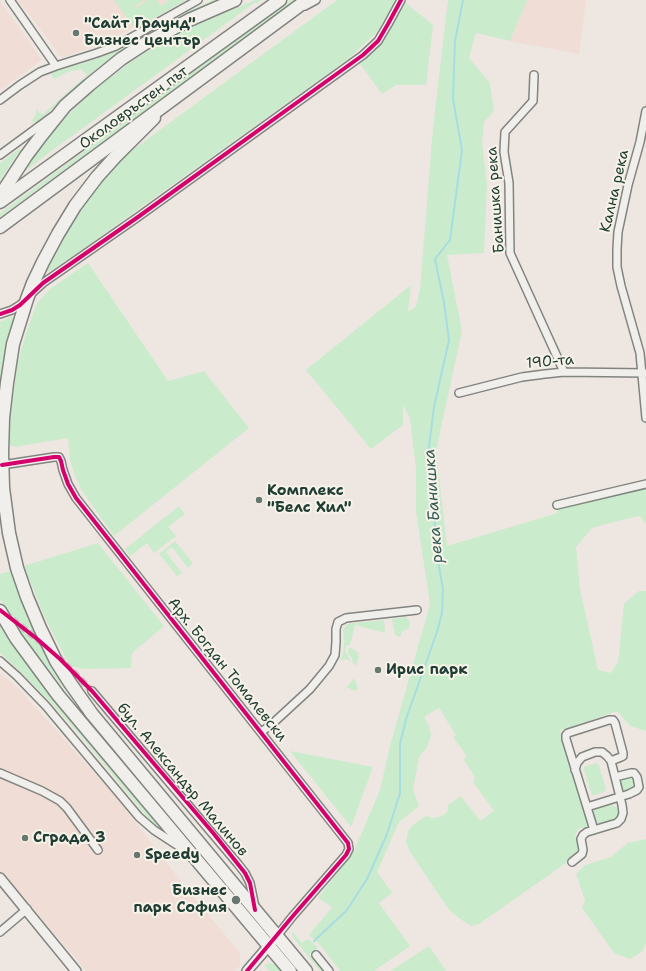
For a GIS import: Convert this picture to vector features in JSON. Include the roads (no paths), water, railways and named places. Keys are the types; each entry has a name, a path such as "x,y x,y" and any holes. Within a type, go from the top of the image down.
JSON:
{"main road":[{"path":"0,196 26,156 66,106 104,72 144,44 189,20 235,0"},
{"path":"212,48 272,0"},
{"name":"Околовръстен път","path":"0,202 280,0"},
{"name":"Околовръстен път","path":"0,227 307,0"},
{"name":"бул. Александър Малинов","path":"173,99 97,177 75,206 58,234 33,282 13,344 3,418 3,488 9,533 17,568 40,628 56,661 70,683 92,714 306,971"},
{"path":"0,611 16,638 58,695 290,971"}],"street":[{"path":"10,0 56,66"},
{"path":"0,100 20,84 40,72 116,46 198,0"},
{"path":"277,22 316,0"},
{"path":"0,314 12,310 20,305 43,282 138,217 363,55 378,41 401,0"},
{"name":"Банишка река","path":"534,74 533,101 505,132 504,152 509,182 510,253 564,372"},
{"path":"0,155 66,106"},
{"name":"Кална река","path":"646,111 618,232 617,249 619,274 644,373 646,418"},
{"name":"190-та","path":"459,393 522,377 564,372 644,373"},
{"name":"Арх. Богдан Томалевски","path":"2,465 54,457 59,458 68,484 76,498 348,843 349,849 346,855 277,936"},
{"path":"557,505 646,484"},
{"path":"261,732 271,725 310,689 330,666 335,654 336,629 338,622 346,618 417,610"},
{"path":"0,661 46,706 139,817 154,830 192,855"},
{"name":"бул. Александър Малинов","path":"92,691 242,868 250,883 255,910"},
{"path":"594,830 575,770 566,735 568,733 613,720 623,756 611,761"},
{"path":"572,862 582,854 583,850 581,839 583,835 587,832 617,823 621,819 623,813 611,761 608,756 602,752 594,752 582,756 577,763 575,770"},
{"path":"0,773 42,791 60,801 67,808 98,850"},
{"path":"587,807 629,794 637,790 639,787 637,777 634,773 615,777"},
{"path":"0,878 76,971"},
{"path":"0,932 27,910"},
{"path":"247,971 277,936"},
{"path":"316,955 329,971"}],"waterway":[{"name":"река Банишка","path":"314,941 347,910 367,879 387,834 400,793 400,744 406,719 437,632 442,613 443,589 436,550 434,506 428,455 434,407 449,340 444,302 435,259 450,240 462,150 453,99 455,41 463,0"}],"tunnel":[{"path":"4,613 46,646"},
{"path":"58,657 92,691"}],"place":[{"name":"\"Сайт Граунд\" Бизнес център","path":"76,33"},
{"name":"Комплекс \"Белс Хил\"","path":"259,500"},
{"name":"Ирис парк","path":"378,670"},
{"name":"Сграда 3","path":"25,838"},
{"name":"Speedy","path":"137,855"},
{"name":"Бизнес парк София","path":"236,900"}]}
